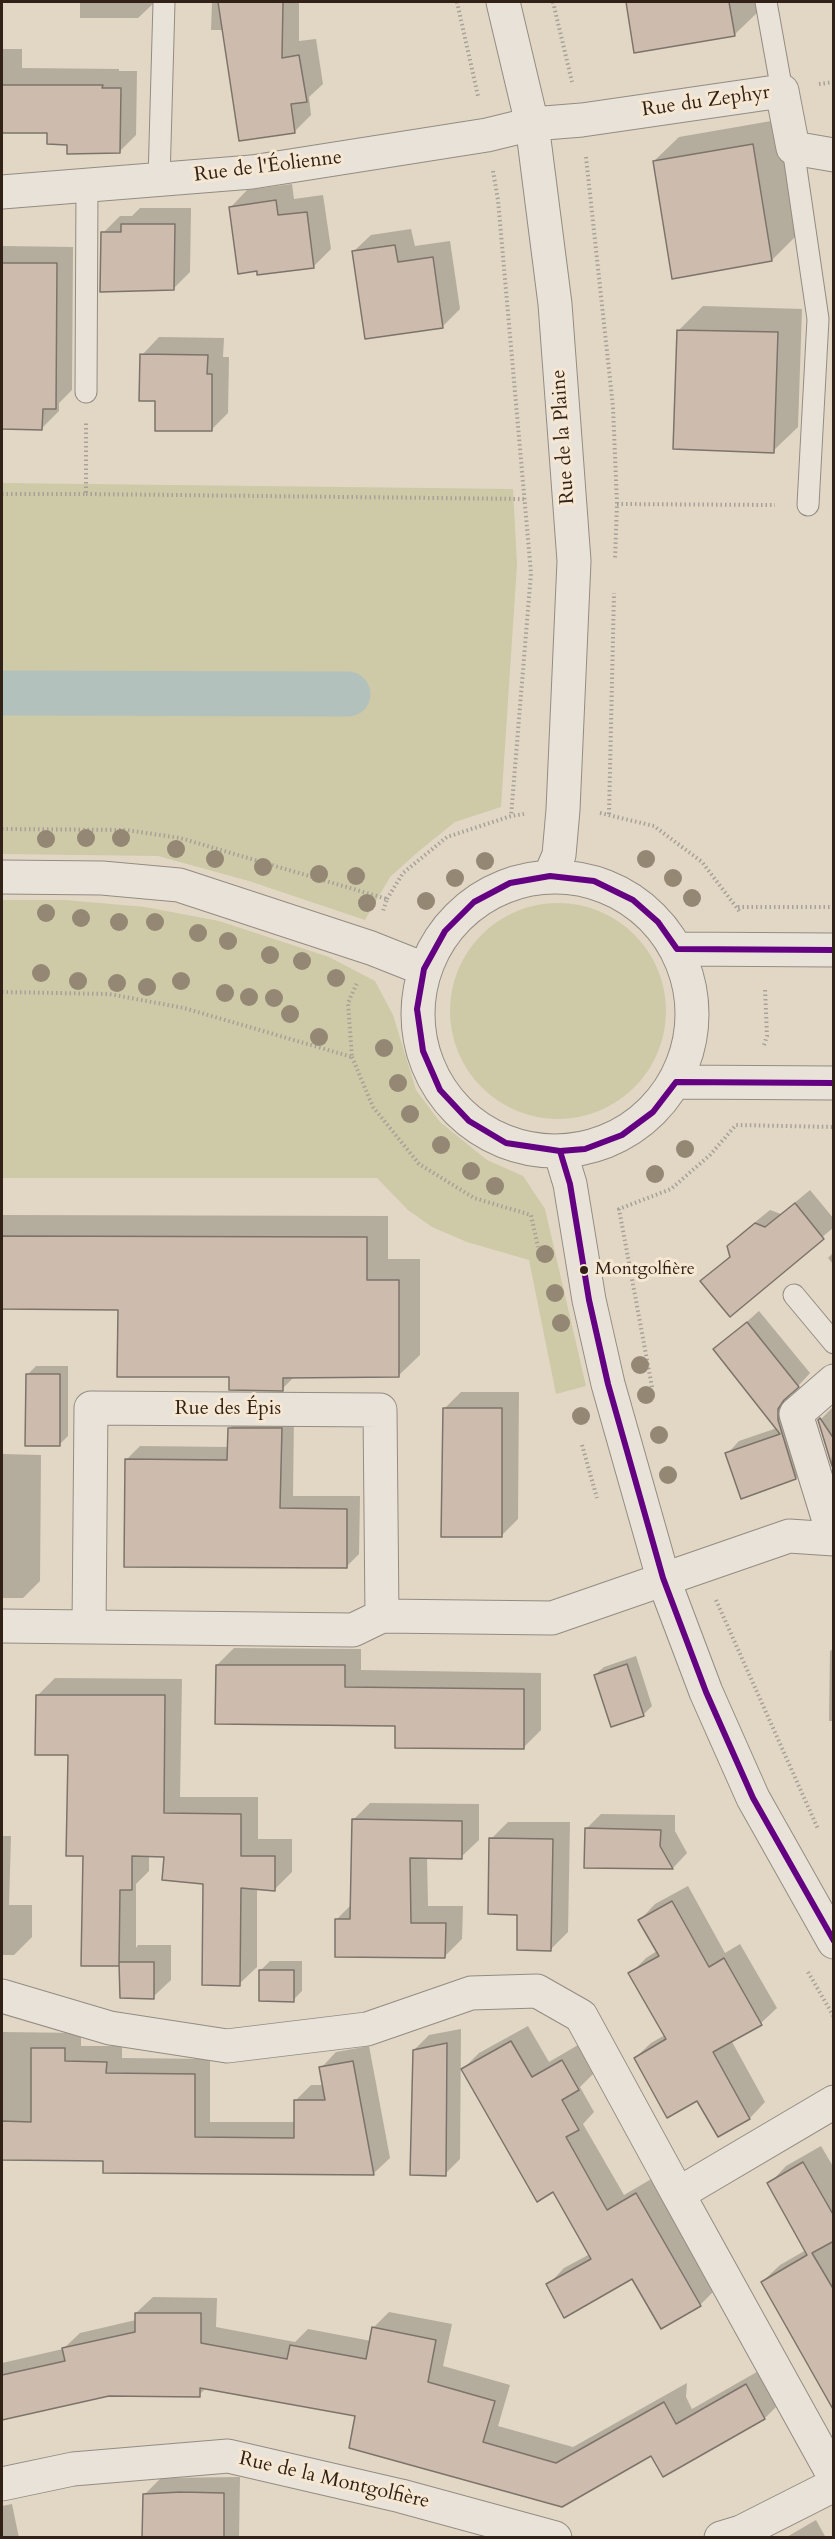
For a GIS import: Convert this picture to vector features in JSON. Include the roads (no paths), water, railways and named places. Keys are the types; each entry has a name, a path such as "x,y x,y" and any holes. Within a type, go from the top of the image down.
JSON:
{"street":[{"name":"Rue de la Plaine","path":"503,2 532,124 555,304 573,561 564,810 560,855 550,876"},
{"name":"Rue du Zephyr","path":"532,124 582,120 782,91 793,148"},
{"name":"Rue de l'Éolienne","path":"2,192 252,172 487,135 532,124"},
{"path":"793,148 834,155"},
{"path":"550,876 594,881 633,900 658,922 677,949 693,1004 690,1044 676,1082 653,1112 622,1136 585,1149 560,1151 506,1143 469,1121 440,1090 423,1051 417,1009 424,969 445,931 474,902 510,883 550,876"},
{"path":"2,877 102,878 179,885 371,948 424,969"},
{"path":"677,949 834,950"},
{"path":"676,1082 834,1083"},
{"path":"560,1151 570,1184 589,1300 608,1384 663,1578 705,1692 753,1798 834,1942"},
{"path":"2,1626 353,1630 382,1616 552,1618 789,1536 834,1538 796,1414 834,1380"},
{"name":"Rue des Épis","path":"89,1627 91,1408 380,1410 382,1616"},
{"path":"2,1996 110,2028 227,2046 367,2029 471,1993 537,1991 581,2016 834,2476"},
{"path":"678,2194 834,2102"},
{"name":"Rue de la Montgolfière","path":"2,2484 73,2469 228,2456 400,2496 555,2538"},
{"path":"721,2538 741,2532 834,2486"}],"lane":[{"path":"159,180 164,2"},
{"path":"766,2 782,91"},
{"path":"793,148 818,319 808,505"},
{"path":"86,392 87,186"},
{"path":"794,1295 834,1342"}],"waterway":[{"path":"2,693 348,694"}],"place":[{"name":"Montgolfière","path":"584,1270"}]}
